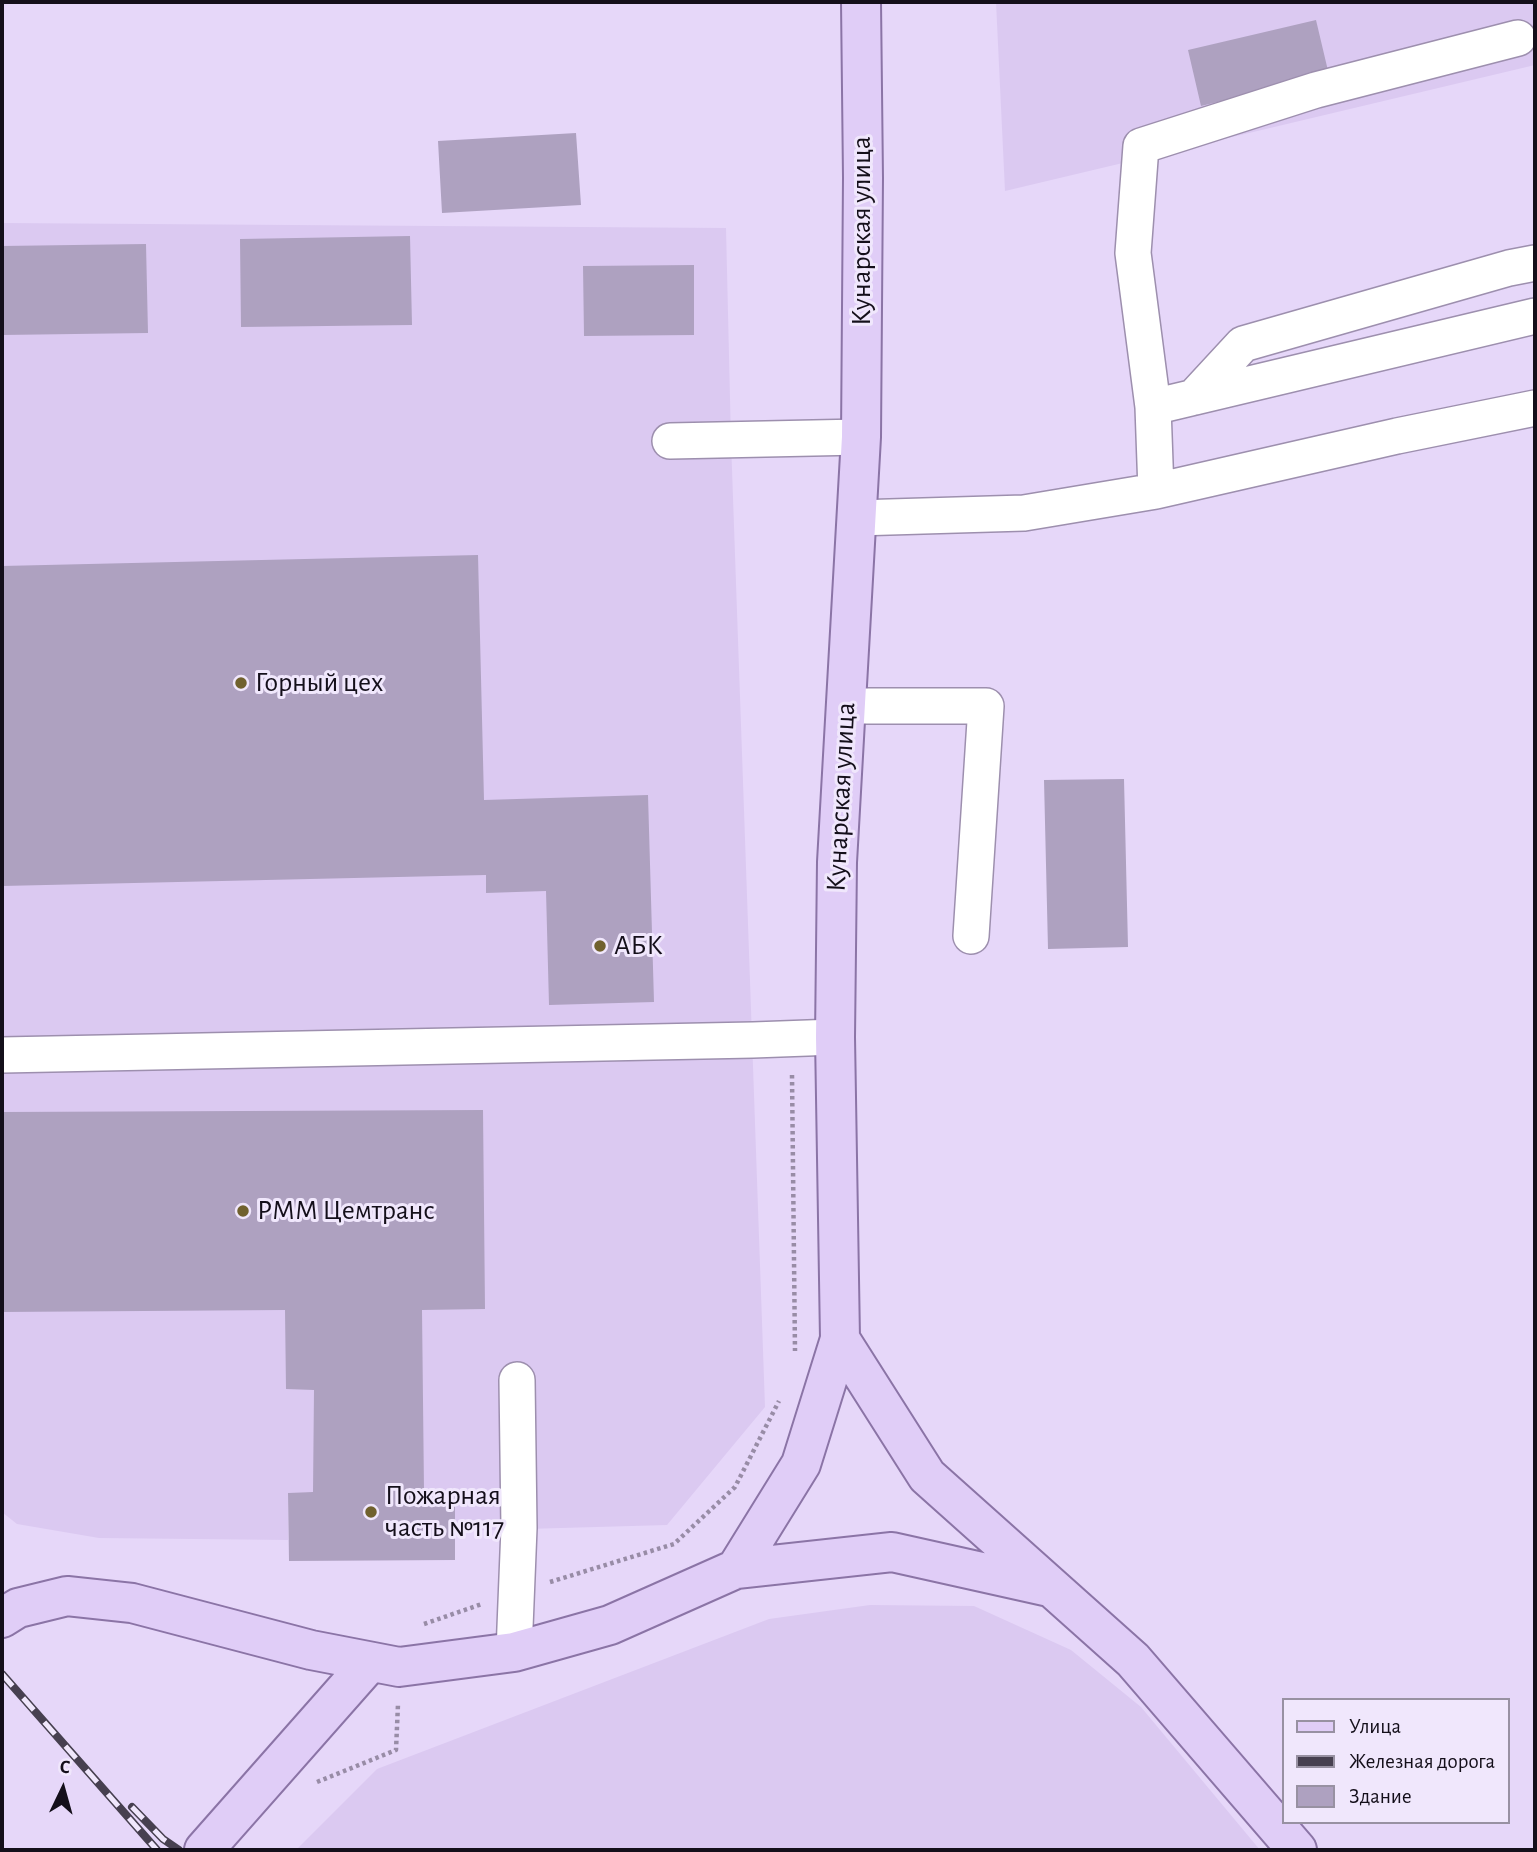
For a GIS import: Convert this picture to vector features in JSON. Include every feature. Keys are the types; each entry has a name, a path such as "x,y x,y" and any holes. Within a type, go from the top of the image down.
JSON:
{"main road":[{"name":"Кунарская улица","path":"736,1569 801,1464 840,1339 835,1037 837,862 861,437 861,2"},
{"path":"840,1339 927,1476 1133,1660 1297,1850"},
{"path":"2,1618 18,1608 67,1597 132,1603 311,1650 385,1665 514,1652 610,1625 736,1569 892,1552 1049,1587"},
{"path":"204,1850 385,1665"}],"lane":[{"path":"1156,491 1153,407 1133,253 1141,146 1316,90 1518,38"},
{"path":"1194,397 1243,344 1509,268 1535,263"},
{"path":"1153,407 1535,316"},
{"path":"856,518 1024,513 1156,491 1397,436 1535,408"},
{"path":"670,441 861,437"},
{"path":"845,706 986,706 971,936"},
{"path":"2,1055 835,1037"},
{"path":"514,1652 519,1528 517,1380"}],"path":[{"path":"792,1075 795,1357"},
{"path":"307,1786 396,1750 385,1665 416,1626 674,1544 735,1487 783,1394"}],"shaded area":[{"path":"996,2 1535,2 1535,65 1005,191"},
{"path":"2,223 726,228 765,1407 667,1525 455,1531 454,1491 288,1493 288,1540 99,1538 17,1524 2,1512"},
{"path":"870,1605 974,1606 1071,1650 1141,1707 1260,1850 296,1850 377,1769 769,1619"}],"building":[{"path":"1316,20 1329,75 1201,106 1188,50"},
{"path":"576,133 581,205 442,213 438,141"},
{"path":"410,236 412,325 241,327 240,239"},
{"path":"146,244 148,333 2,335 2,246"},
{"path":"694,265 694,335 584,336 583,266"},
{"name":"Горный цех","path":"478,555 484,800 648,795 654,1002 549,1005 546,891 486,893 486,875 2,886 2,566"},
{"path":"1124,779 1128,947 1048,949 1044,780"},
{"name":"РММ Цемтранс","path":"483,1110 485,1309 422,1310 424,1491 455,1491 455,1560 289,1561 288,1493 313,1492 314,1390 286,1389 285,1310 2,1312 2,1112"}],"railway":[{"path":"2,1674 157,1850"},
{"path":"132,1807 163,1839 179,1850"}],"place":[{"name":"Горный цех","path":"241,683"},
{"name":"АБК","path":"600,946"},
{"name":"РММ Цемтранс","path":"243,1211"},
{"name":"Пожарная часть №117","path":"371,1512"}]}
